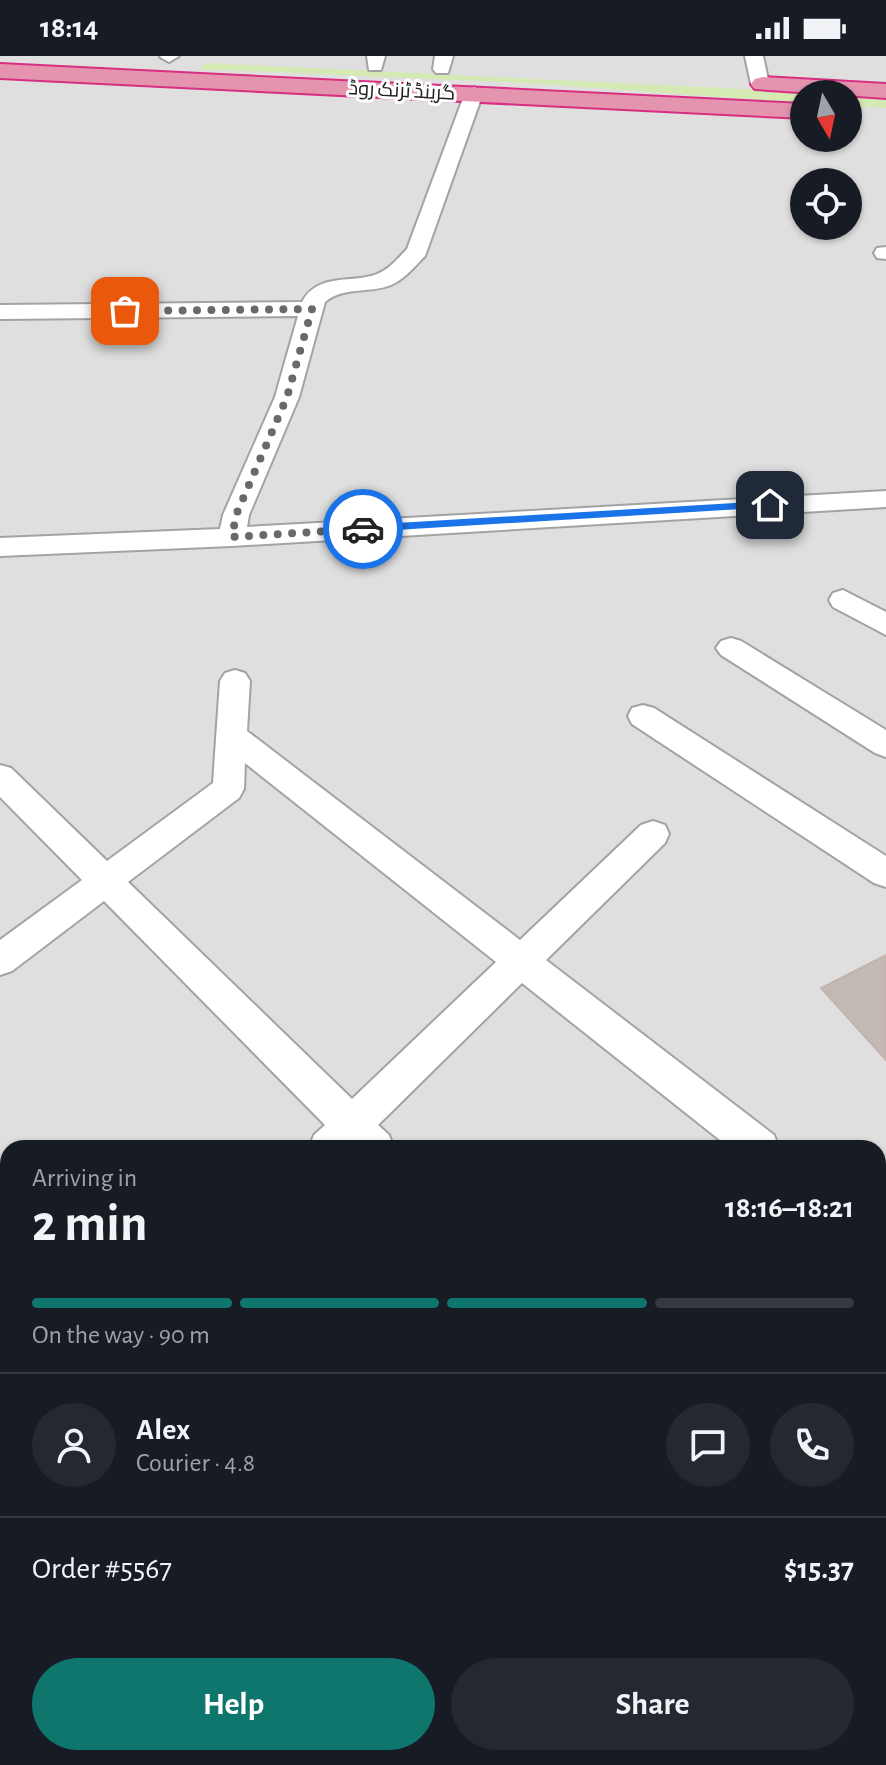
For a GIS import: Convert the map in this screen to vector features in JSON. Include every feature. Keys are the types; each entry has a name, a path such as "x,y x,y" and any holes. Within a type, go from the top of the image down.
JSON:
{"highway":[{"name":"گرینڈ ٹرنک روڈ","path":"141,56 166,64 472,81 790,110"},
{"name":"گرینڈ ٹرنک روڈ","path":"367,62 408,67 443,62 472,81"},
{"name":"گرینڈ ٹرنک روڈ","path":"0,71 166,64 305,63"},
{"path":"735,82 886,91"}],"street":[{"path":"754,56 760,84"},
{"path":"232,537 236,515 287,397 314,300 328,288 383,280 398,271 417,251 472,81"},
{"path":"0,312 312,309"},
{"path":"0,547 232,537 886,499"},
{"path":"843,600 886,625"},
{"path":"731,648 886,745"},
{"path":"0,960 228,789 235,681"},
{"path":"643,716 886,873"},
{"path":"231,735 750,1140"},
{"path":"0,777 105,881 352,1140 521,962 653,834"}],"shaded area":[{"path":"0,56 886,56 886,1140 0,1140"}],"green space":[{"path":"206,63 790,91 790,102 526,83 199,69"},
{"path":"862,95 886,96 886,108 862,107"}],"building":[{"path":"886,955 886,1060 821,988"}],"way so far":[{"path":"125,311 312,309 287,397 236,515 232,537 363,529"}],"route":[{"path":"363,529 770,505"}]}
